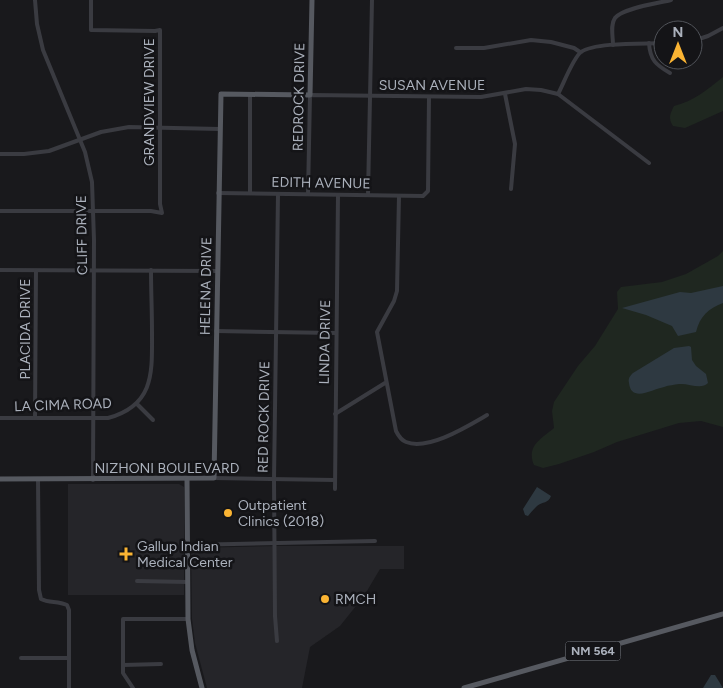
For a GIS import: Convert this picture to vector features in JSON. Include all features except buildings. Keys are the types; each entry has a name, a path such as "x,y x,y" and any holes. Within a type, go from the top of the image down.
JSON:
{"main road":[{"name":"REDROCK DRIVE","path":"310,95 312,0"},
{"name":"SUSAN AVENUE","path":"221,94 310,95"},
{"name":"HELENA DRIVE","path":"214,478 221,94"},
{"name":"NIZHONI BOULEVARD","path":"0,479 214,478"},
{"path":"187,479 188,619 192,650 202,688"},
{"name":"NM 564","path":"464,688 723,614"}],"street":[{"name":"CLIFF DRIVE","path":"35,0 36,18 43,50 90,172 94,211 93,480"},
{"name":"GRANDVIEW DRIVE","path":"91,0 91,30 160,30 160,204 162,213 151,211 94,211"},
{"path":"368,195 372,0"},
{"path":"613,44 612,26 616,17 624,12 671,0"},
{"path":"703,37 723,28"},
{"path":"456,48 484,48 531,40 551,42 574,48 580,52"},
{"path":"558,94 580,52 594,47 613,44 653,44"},
{"path":"649,44 650,57 662,69 670,73"},
{"name":"SUSAN AVENUE","path":"310,95 481,97 526,89 540,90 558,94 649,164"},
{"path":"250,94 250,193"},
{"path":"505,94 516,144 511,189"},
{"name":"REDROCK DRIVE","path":"308,194 310,95"},
{"name":"EDITH AVENUE","path":"218,193 424,196 428,191 429,97"},
{"path":"0,154 42,152 101,132 129,127 220,129"},
{"name":"RED ROCK DRIVE","path":"277,641 275,616 274,480 278,194"},
{"name":"LINDA DRIVE","path":"335,489 338,195"},
{"path":"399,196 397,291 394,301 377,332 385,383 396,431 401,439 406,442 418,444 453,433 487,415"},
{"path":"0,211 94,211"},
{"path":"0,270 217,271"},
{"path":"151,270 152,365 150,381 137,404 153,420"},
{"name":"PLACIDA DRIVE","path":"35,418 36,271"},
{"path":"216,330 336,333"},
{"path":"335,414 385,383"},
{"name":"LA CIMA ROAD","path":"0,418 108,418 125,413 137,404"},
{"path":"38,478 39,590 41,599 47,602 59,602 67,605 69,610 69,688"},
{"name":"NIZHONI BOULEVARD","path":"214,478 335,480"},
{"path":"187,545 374,541"},
{"path":"137,582 188,582"},
{"path":"133,688 123,673 123,619 188,619"},
{"path":"21,658 69,658"},
{"path":"123,665 161,664"}],"shaded area":[{"path":"723,77 723,111 685,128 673,126 670,116 674,106 706,91"},
{"path":"723,251 723,427 701,421 679,423 617,442 559,464 543,468 534,465 532,458 533,448 554,428 552,411 554,402 578,366 595,346 618,309 617,292 621,287 662,282 686,274 718,256"},
{"path":"723,286 723,303 705,314 696,332 678,336 672,326 646,315 622,308 680,292 691,293"},
{"path":"691,347 692,360 706,374 708,383 702,386 672,385 638,394 631,389 629,380 633,373 674,348"},
{"name":"Gallup Indian Medical Center","path":"68,484 179,484 184,487 184,595 68,595"},
{"path":"537,487 551,496 550,499 537,506 528,516 525,515 523,509"},
{"path":"404,546 404,569 380,569 364,596 340,626 310,647 302,688 207,688 195,643 192,619 191,548"},
{"path":"711,675 715,675 723,688 703,688"}],"place":[{"name":"Outpatient Clinics (2018)","path":"228,513"},
{"name":"Gallup Indian Medical Center","path":"126,554"},
{"name":"RMCH","path":"325,599"}]}
